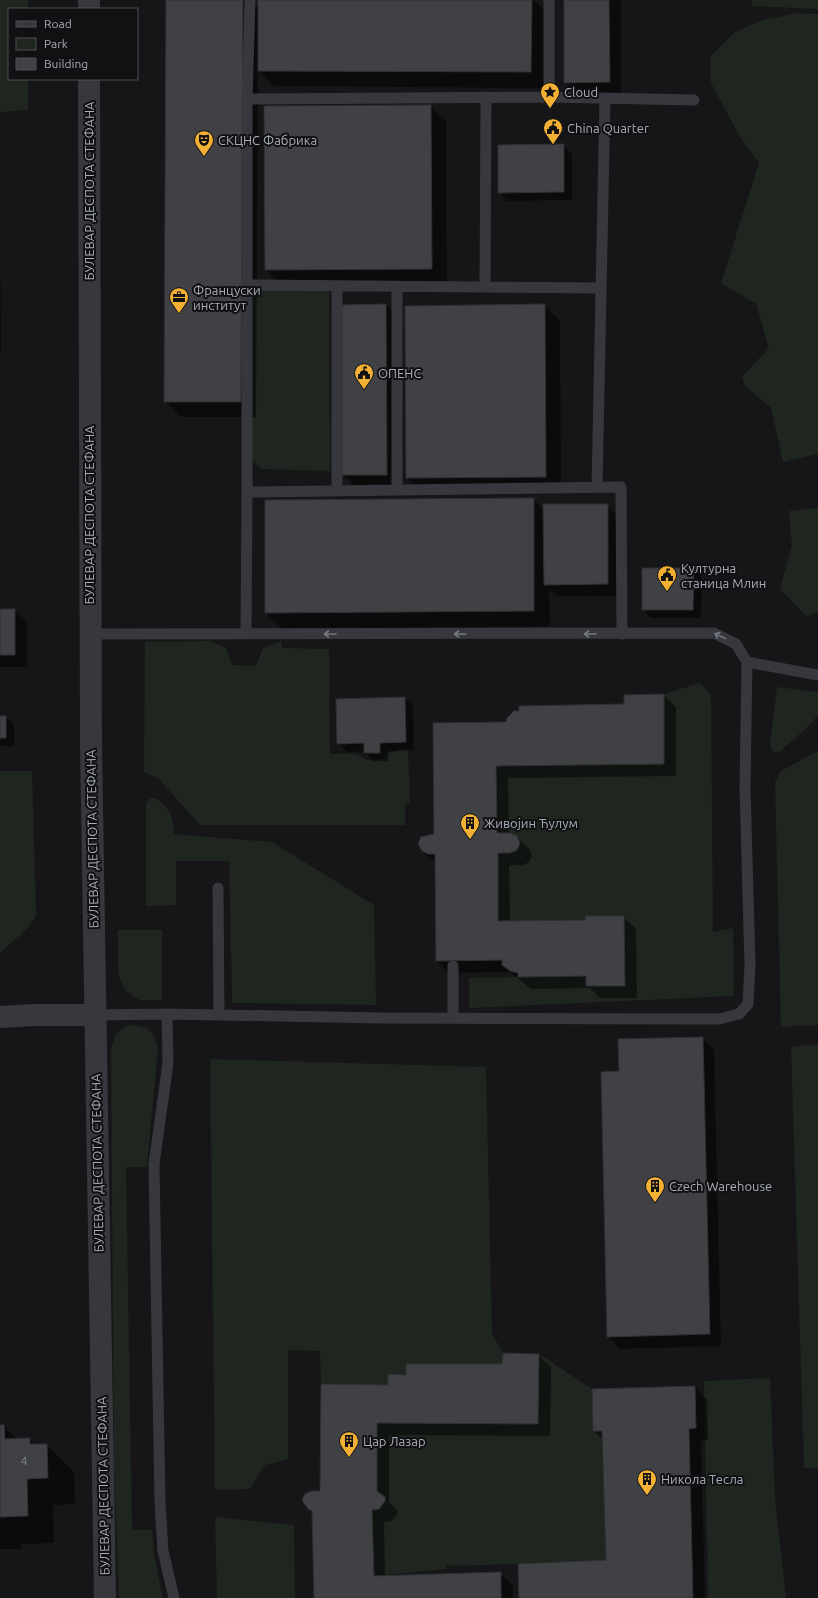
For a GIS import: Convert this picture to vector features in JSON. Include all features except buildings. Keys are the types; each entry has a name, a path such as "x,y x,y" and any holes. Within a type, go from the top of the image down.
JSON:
{"street":[{"name":"БУЛЕВАР ДЕСПОТА СТЕФАНА","path":"88,80 90,634 104,1598"},
{"path":"0,1017 34,1015 95,1015"}],"lane":[{"path":"246,634 248,285 247,99 250,0"},
{"path":"549,0 550,97"},
{"path":"247,99 550,97 694,100"},
{"path":"485,287 486,98"},
{"path":"597,488 605,98"},
{"path":"248,285 601,288"},
{"path":"337,286 337,491"},
{"path":"397,286 397,490"},
{"path":"247,492 621,487 622,634"},
{"path":"90,634 714,634 736,644 747,662 745,788 750,965 748,1004 739,1014 719,1019 454,1018 167,1014 95,1015"},
{"path":"747,662 818,675"},
{"path":"218,888 219,1015"},
{"path":"453,966 454,1018"},
{"path":"167,1014 168,1063 154,1172 160,1502 163,1551 174,1598"}],"green space":[{"path":"0,0 28,0 28,8 8,8 8,80 28,80 28,110 0,112"},
{"path":"752,0 818,0 818,9 752,6"},
{"path":"798,13 818,14 818,454 783,462 771,408 745,386 742,377 769,348 756,304 721,283 759,163 740,137 711,83 710,57 735,32 762,20"},
{"path":"329,288 330,471 262,469 252,461 253,290"},
{"path":"818,508 818,612 806,616 780,589 792,545 789,511"},
{"path":"210,641 226,648 232,665 256,666 263,648 282,641 282,648 329,649 330,754 357,754 367,760 383,759 388,753 408,749 410,803 405,803 405,825 200,825 158,778 144,772 145,642"},
{"path":"700,683 711,694 713,932 733,928 734,996 469,1008 469,978 586,976 587,986 625,986 624,916 586,916 586,920 498,921 496,766 664,764 664,694"},
{"path":"777,687 818,692 818,715 809,726 778,753 772,751 770,742"},
{"path":"818,751 818,1025 781,1027 775,782 781,771"},
{"path":"0,771 32,771 36,916 28,928 0,953"},
{"path":"156,798 165,806 170,814 173,822 174,834 272,842 374,905 376,1005 232,1003 229,861 176,861 176,905 146,906 146,804 149,799"},
{"path":"118,930 162,930 162,1000 139,1000 125,990 118,973"},
{"path":"128,1025 140,1026 149,1029 154,1036 158,1048 147,1167 126,1167 132,1530 152,1530 154,1554 163,1598 119,1598 114,1464 111,1049 116,1033"},
{"path":"818,1045 818,1468 804,1468 791,1046"},
{"path":"210,1059 486,1067 492,1334 503,1353 502,1364 406,1364 406,1375 388,1375 388,1385 321,1384 320,1351 288,1350 288,1459 265,1465 250,1489 215,1490"},
{"path":"539,1354 592,1389 593,1431 602,1431 606,1560 446,1566 446,1569 374,1576 372,1510 379,1509 385,1501 385,1497 377,1491 377,1423 538,1424"},
{"path":"770,1378 775,1499 786,1598 708,1598 704,1381"},
{"path":"215,1517 294,1525 295,1598 217,1598"}],"place":[{"name":"Cloud","path":"550,109"},
{"name":"China Quarter","path":"553,145"},
{"name":"СКЦНС Фабрика","path":"204,157"},
{"name":"Француски институт","path":"179,314"},
{"name":"ОПЕНС","path":"364,390"},
{"name":"Културна станица Млин","path":"667,592"},
{"name":"Живојин Ћулум","path":"470,840"},
{"name":"Czech Warehouse","path":"655,1203"},
{"name":"Цар Лазар","path":"349,1458"},
{"name":"Никола Тесла","path":"647,1496"}]}
